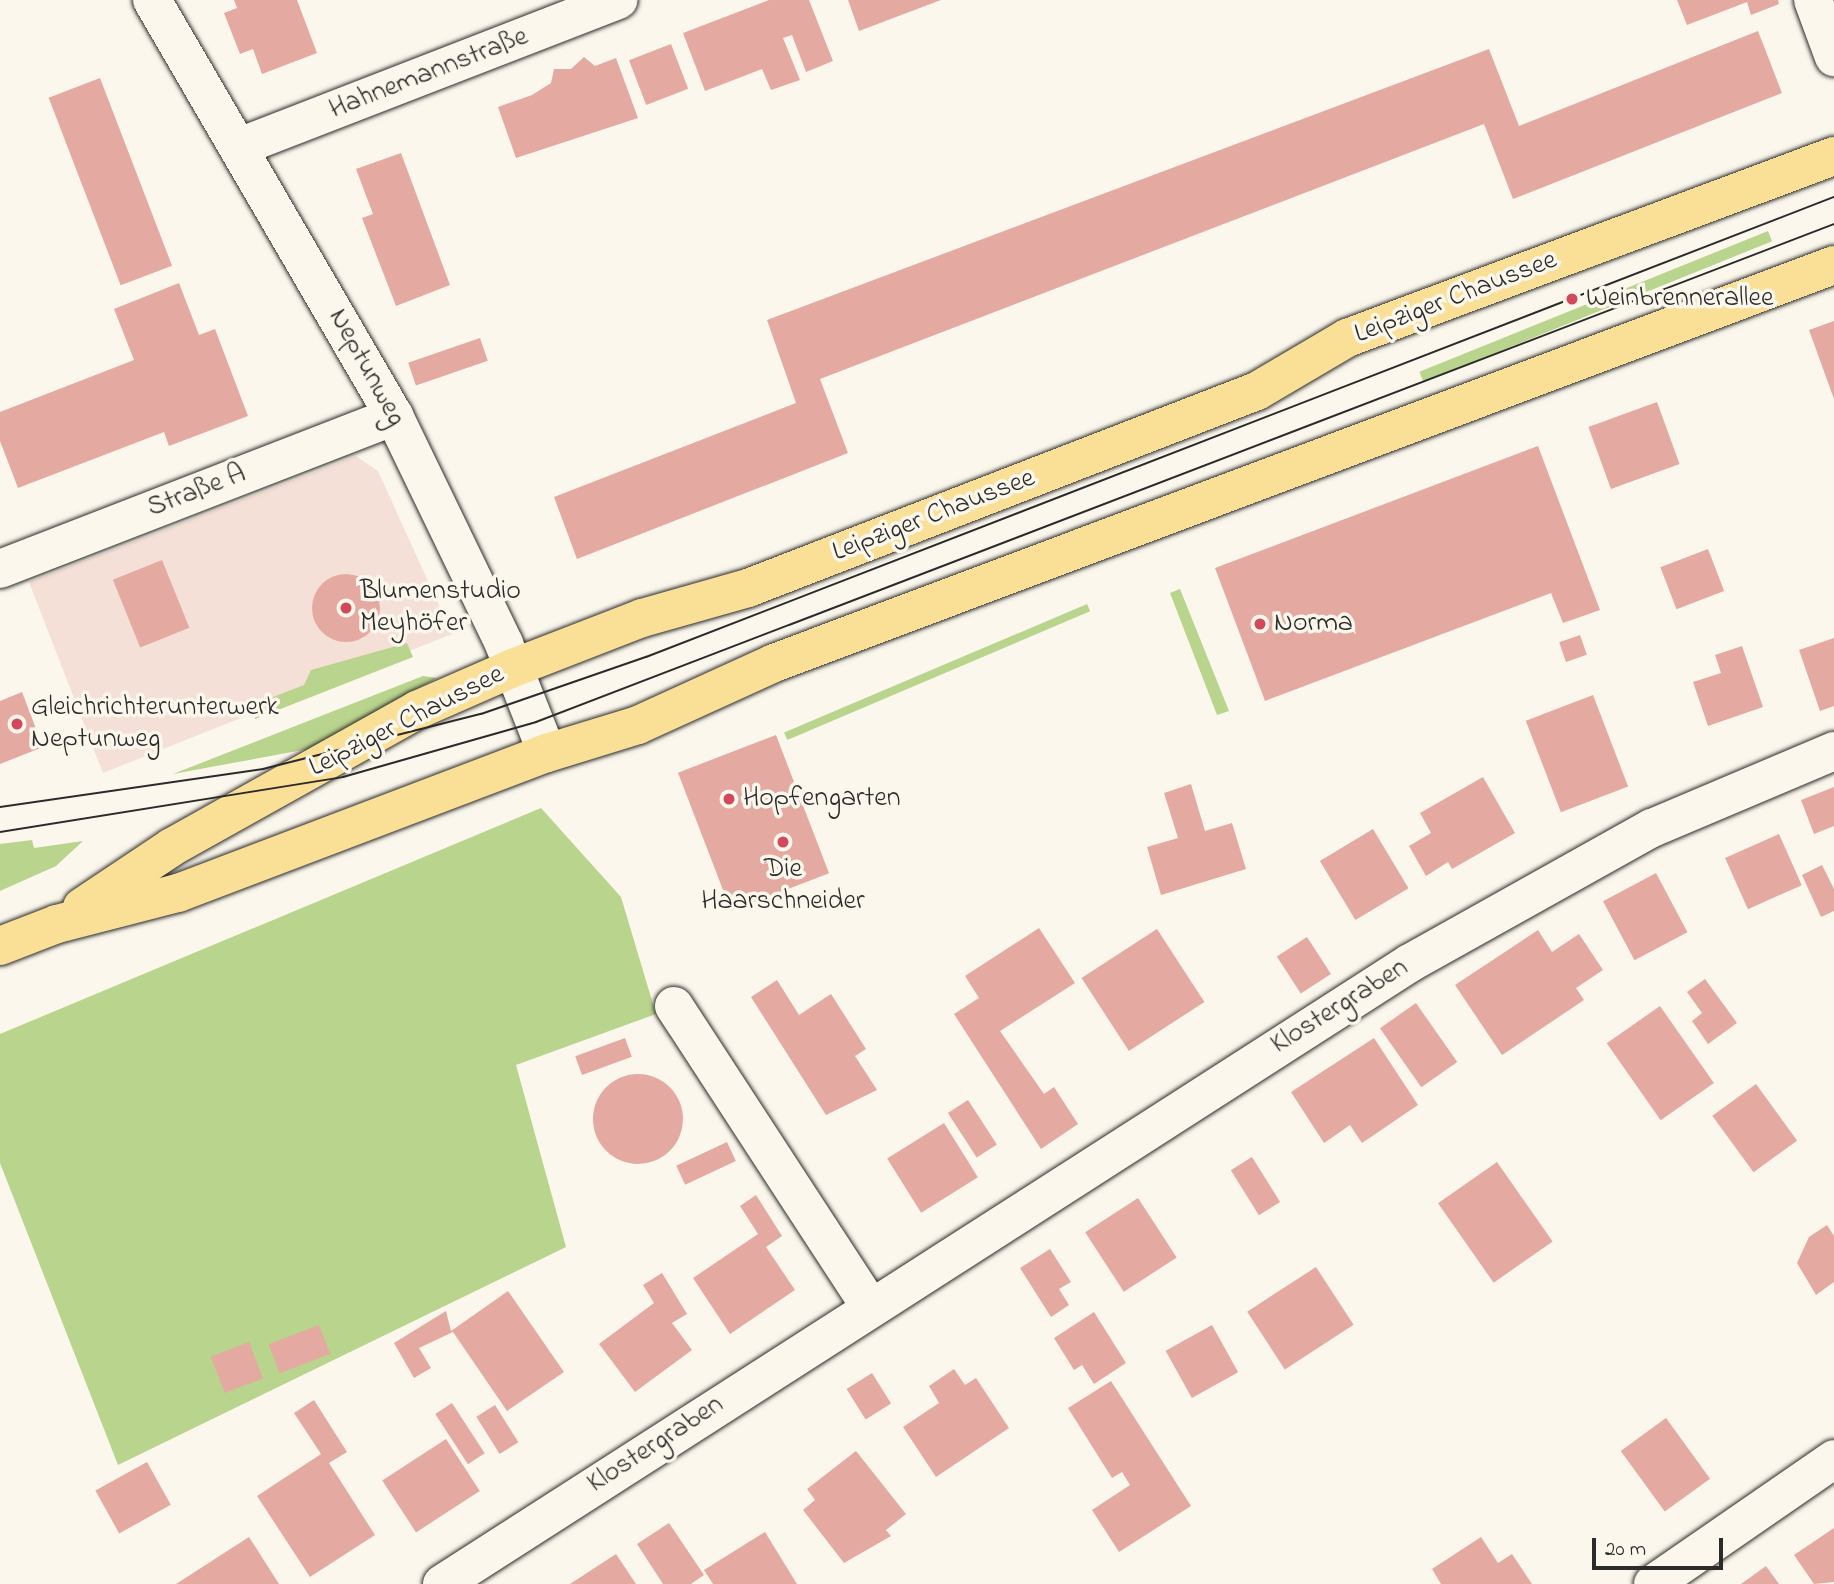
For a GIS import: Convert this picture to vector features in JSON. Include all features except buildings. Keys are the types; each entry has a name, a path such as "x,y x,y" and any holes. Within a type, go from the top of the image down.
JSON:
{"main road":[{"name":"Leipziger Chaussee","path":"57,923 172,847 417,710 513,668 642,618 748,588 1258,391 1347,338 1834,156"},
{"name":"Leipziger Chaussee","path":"0,946 57,923 178,893 547,752 638,725 774,663 1834,265"}],"street":[{"name":"Neptunweg","path":"152,0 394,416 513,668 547,752"},
{"name":"Hahnemannstraße","path":"239,147 618,0"},
{"path":"1812,0 1834,57"},
{"name":"Straße A","path":"0,569 394,416"},
{"name":"Klostergraben","path":"442,1584 870,1307 1470,927 1651,828 1834,751"},
{"path":"674,1006 870,1307"},
{"path":"1653,1584 1834,1459"}],"shaded area":[{"path":"356,456 378,471 452,634 103,773 29,582"}],"green space":[{"path":"1768,231 1772,241 1423,382 1419,372"},
{"path":"1180,589 1229,711 1217,715 1170,593"},
{"path":"1087,604 1090,611 787,740 784,733"},
{"path":"407,643 413,657 255,719 250,706 304,685 311,670"},
{"path":"423,676 437,678 308,749 173,774"},
{"path":"541,808 621,897 656,1014 516,1065 566,1247 118,1465 0,1163 0,1034"},
{"path":"32,840 34,848 83,841 56,866 0,891 0,844"}],"tram line":[{"path":"0,807 263,769 481,714 646,657 1834,197"},
{"path":"0,832 343,777 536,722 1834,224"}],"place":[{"name":"Weinbrennerallee","path":"1572,299"},
{"name":"Blumenstudio Meyhöfer","path":"346,608"},
{"name":"Norma","path":"1260,624"},
{"name":"Gleichrichterunterwerk Neptunweg","path":"17,724"},
{"name":"Hopfengarten","path":"729,799"},
{"name":"Die Haarschneider","path":"783,842"}]}
